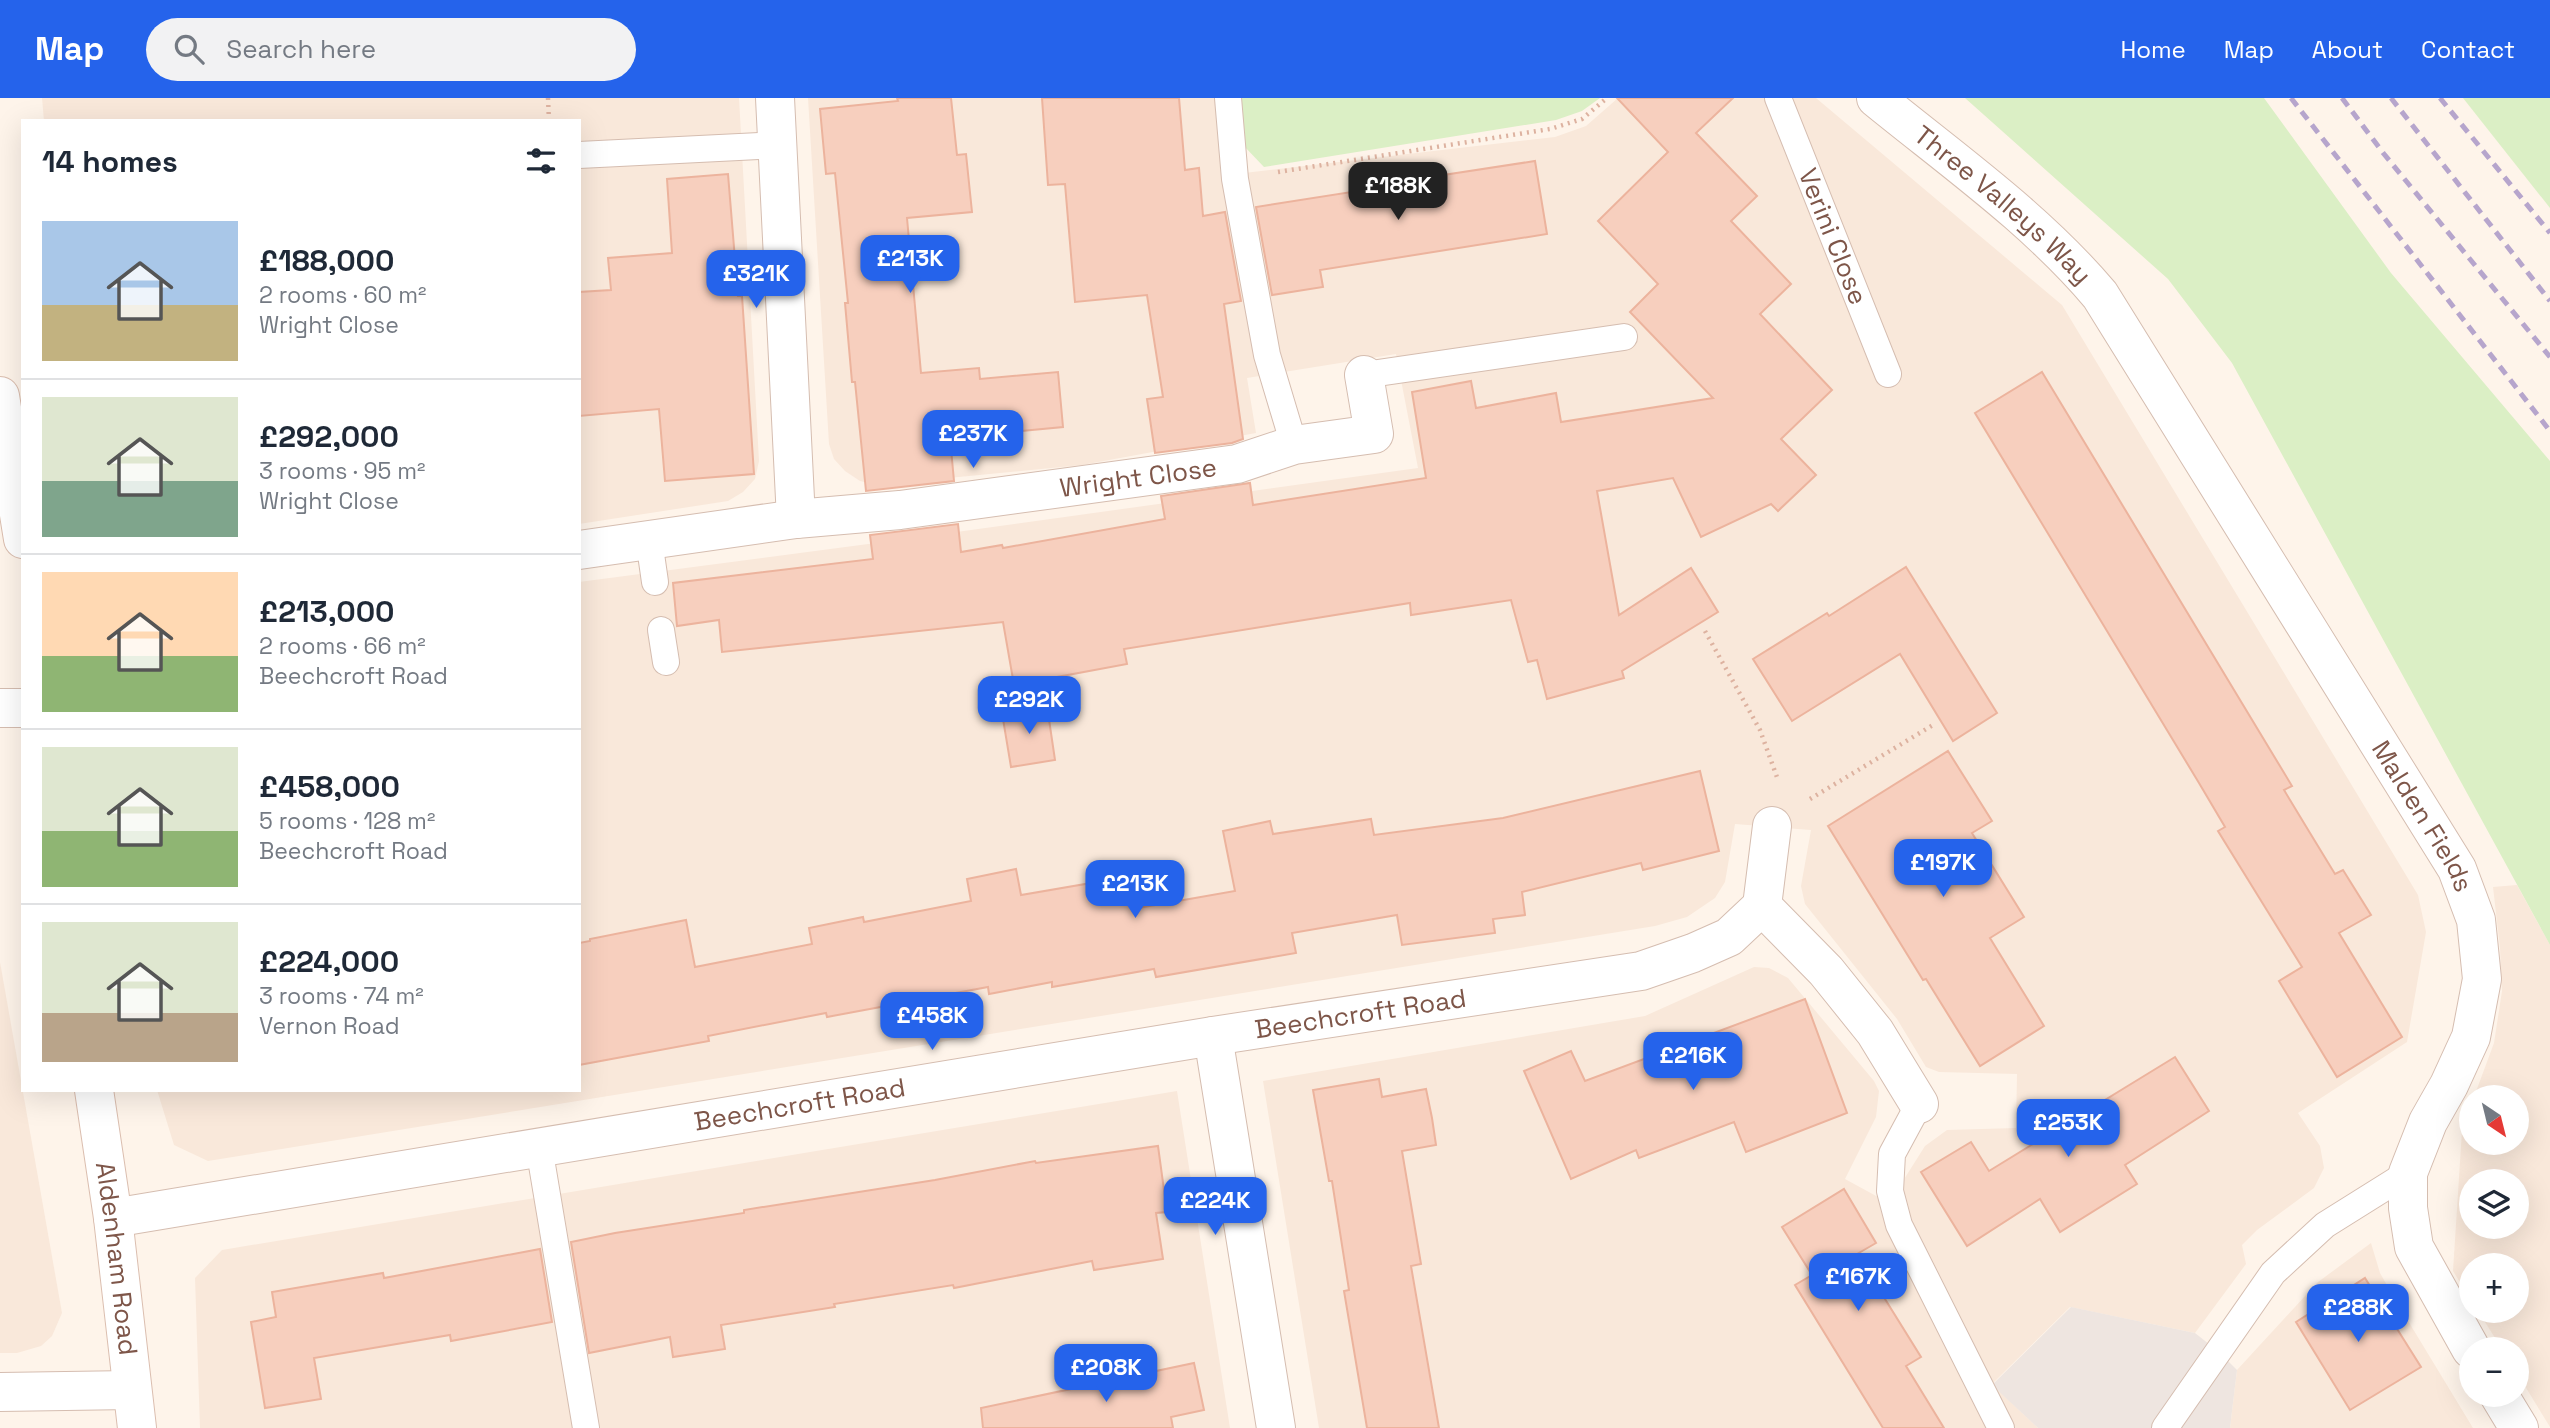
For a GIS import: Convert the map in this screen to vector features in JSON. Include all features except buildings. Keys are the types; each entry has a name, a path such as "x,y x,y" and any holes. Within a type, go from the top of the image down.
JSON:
{"street":[{"path":"775,98 796,519"},
{"name":"Three Valleys Way","path":"1876,98 2010,207 2071,261 2100,295 2119,324"},
{"name":"Malden Fields","path":"2119,324 2456,869 2476,920 2482,979 2472,1037 2428,1122 2408,1173 2408,1208 2414,1247 2464,1337"},
{"name":"Wright Close","path":"581,550 796,519 900,510 1237,464 1294,444 1374,434 1364,375"},
{"path":"0,396 21,527"},
{"path":"0,708 21,708"},
{"path":"1772,826 1762,906 1826,971 1875,1032 1919,1104"},
{"name":"Beechcroft Road","path":"113,1218 1213,1036 1640,971 1693,953 1728,937 1762,906"},
{"path":"1213,1036 1276,1428"},
{"name":"Aldenham Road","path":"94,1092 113,1218 137,1428"},
{"path":"0,1392 131,1390"},
{"path":"2506,1407 2519,1428"}],"lane":[{"path":"1228,98 1235,179 1267,355 1294,444"},
{"name":"Verini Close","path":"1778,98 1888,374"},
{"path":"581,155 777,145"},
{"path":"1364,375 1623,337"},
{"path":"649,540 654,582"},
{"path":"661,630 666,662"},
{"path":"1919,1104 1892,1154 1890,1191 1899,1225 2001,1428"},
{"path":"539,1147 586,1428"},
{"path":"2165,1428 2273,1273 2325,1225 2408,1173"}],"path":[{"path":"548,98 549,119"},
{"path":"1235,179 1550,129 1581,119 1607,98"},
{"path":"1704,631 1760,730 1779,782 1772,826"},
{"path":"1772,826 1830,786 1933,725"}],"shaded area":[{"path":"42,98 739,98 759,461 755,479 743,492 728,501 581,524 581,119 44,119"},
{"path":"808,98 1239,98 1244,173 1555,137 1586,126 1618,98 1816,98 2062,305 2418,895 2426,932 2407,1042 2298,1113 2320,1146 2324,1168 2314,1188 2257,1230 2242,1245 2246,1264 2195,1333 2070,1307 1992,1384 2038,1428 1319,1428 1263,1081 1645,1016 1754,967 1769,968 1788,978 1874,1081 1879,1091 1876,1117 1845,1179 1889,1203 1925,1146 1947,1130 2016,1128 2017,1074 1939,1072 1926,1067 1897,1019 1805,904 1801,886 1811,830 1735,824 1725,882 1715,898 1687,917 1655,926 208,1161 174,1145 158,1092 581,1092 581,582 1418,468 1396,354 1247,378 1256,433 1082,465 876,485 860,481 845,471 834,459 829,444"},
{"path":"2517,885 2550,945 2550,1427 2529,1393 2529,1337 2494,1337 2486,1323 2529,1323 2529,1253 2459,1253 2459,1281 2453,1271 2459,1177 2459,1239 2529,1239 2529,1169 2460,1169 2460,1155 2529,1155 2529,1085 2478,1085 2494,1043 2502,991 2493,887"},
{"path":"0,962 62,1313 52,1336 41,1346 17,1353 0,1353"},
{"path":"1177,1091 1230,1428 200,1428 195,1278 222,1250"},
{"path":"2371,1243 2380,1273 2473,1428 2230,1428 2237,1370 2318,1282"},
{"path":"2071,1307 2195,1333 2237,1370 2230,1428 2038,1428 1992,1385"}],"green space":[{"path":"1239,98 1600,98 1582,111 1556,120 1264,167 1242,144"},
{"path":"1965,98 2264,98 2391,273 2550,461 2550,945 2232,363 2168,279"},
{"path":"2463,98 2550,98 2550,208"}],"railway":[{"path":"2291,98 2550,431"},
{"path":"2342,98 2384,154 2550,357"},
{"path":"2391,98 2550,301"},
{"path":"2440,98 2550,233"}]}
